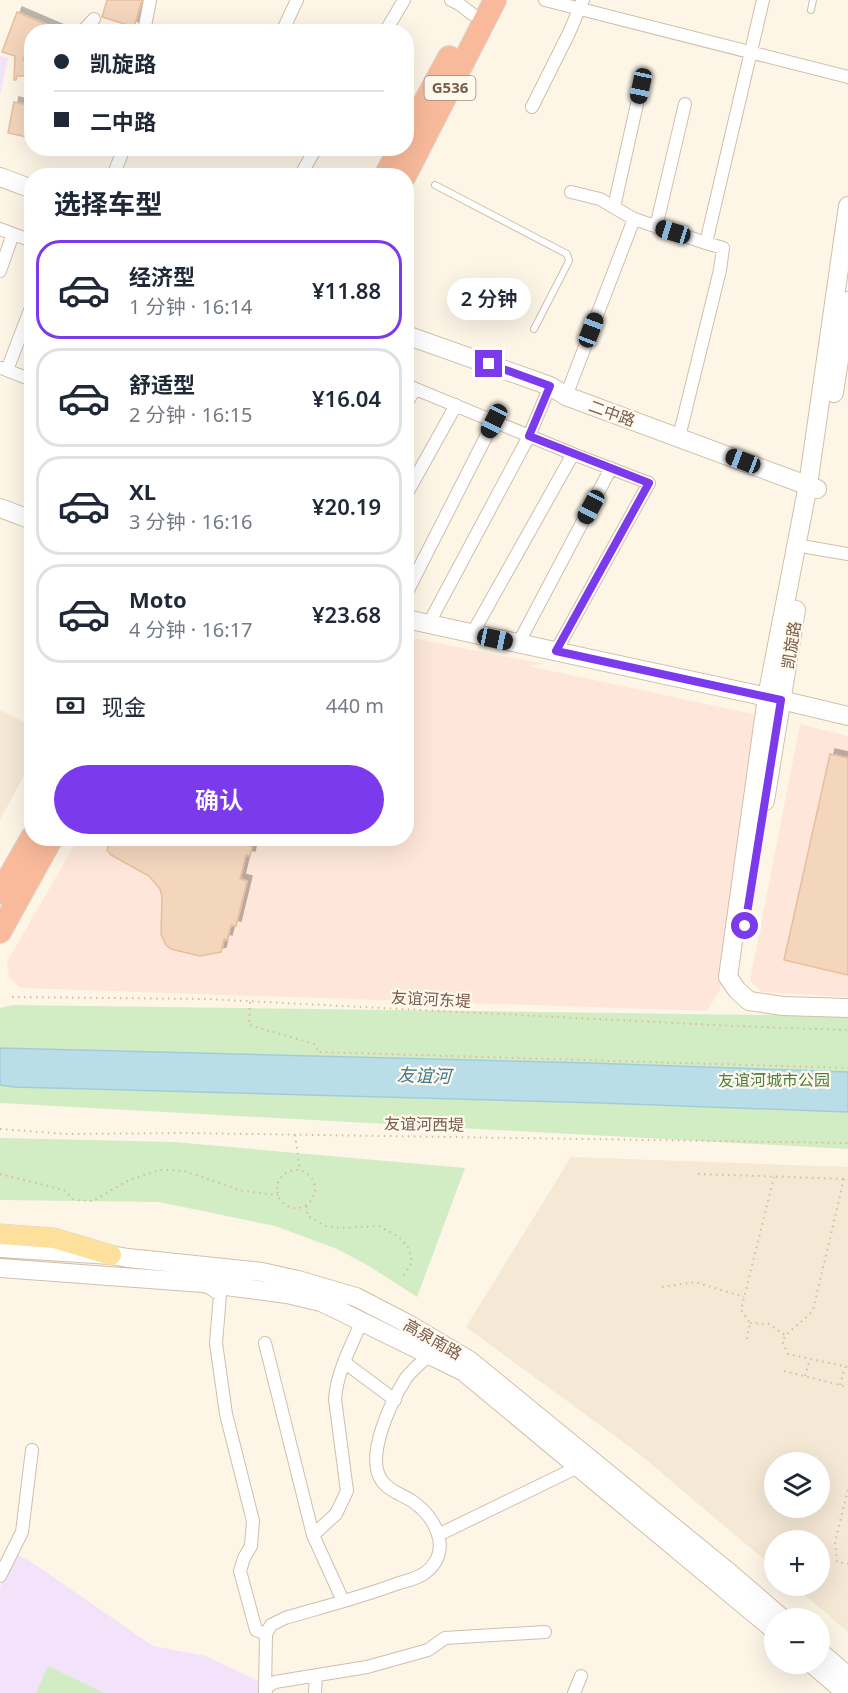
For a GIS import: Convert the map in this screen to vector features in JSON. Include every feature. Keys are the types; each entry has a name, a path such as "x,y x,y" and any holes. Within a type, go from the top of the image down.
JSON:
{"highway":[{"name":"G536","path":"409,168 495,0"},
{"name":"G536","path":"414,121 475,7"},
{"path":"0,893 27,846"},
{"path":"0,932 48,846"}],"main road":[{"path":"0,1234 54,1238 111,1255"}],"street":[{"path":"146,24 150,0"},
{"path":"286,24 297,0"},
{"path":"390,24 404,0"},
{"path":"451,0 475,7"},
{"path":"545,0 581,5 848,77"},
{"path":"706,243 763,0"},
{"path":"532,107 581,5"},
{"path":"89,24 94,19"},
{"path":"614,207 641,86"},
{"path":"656,227 685,104"},
{"path":"0,177 24,186"},
{"path":"571,192 600,199 634,219 723,248 720,270 679,437"},
{"path":"774,699 813,488 848,206"},
{"path":"566,396 634,219"},
{"path":"0,229 24,238"},
{"path":"0,271 13,234"},
{"name":"凯旋路","path":"848,301 813,488 807,547 774,699 737,990 748,1001 783,1006 848,1008"},
{"path":"24,323 3,369 24,377"},
{"name":"二中路","path":"414,338 550,386 566,396 813,488"},
{"path":"429,623 529,436 550,386"},
{"path":"414,388 649,483 556,651"},
{"path":"414,481 456,405"},
{"path":"414,578 494,421"},
{"path":"472,634 573,454"},
{"path":"518,644 611,468"},
{"path":"0,508 24,517"},
{"path":"807,547 848,554"},
{"path":"414,620 848,716"},
{"name":"高泉南路","path":"0,1248 111,1255 262,1272 356,1297 410,1324 469,1360 770,1608"},
{"name":"高泉南路","path":"0,1268 203,1283 287,1294 321,1302 464,1372 764,1622"},
{"path":"203,1283 220,1295 216,1343 226,1414 253,1521 251,1546 240,1570 256,1630 266,1634"},
{"path":"313,1535 336,1514 347,1491 335,1399 336,1387 362,1321"},
{"path":"265,1343 313,1535 344,1601"},
{"path":"265,1693 266,1634 271,1625 285,1618 382,1590 424,1574 435,1562 441,1549 438,1535 429,1516 413,1502 381,1481 377,1467 377,1445 384,1420 407,1377 429,1356"},
{"path":"344,1362 395,1400"},
{"path":"0,1576 22,1532 32,1450"},
{"path":"438,1535 578,1467"},
{"path":"265,1693 268,1686 275,1682 367,1666 428,1650 445,1638 545,1632"},
{"path":"830,1660 848,1676"},
{"path":"824,1674 846,1693"},
{"path":"315,1693 316,1675"},
{"path":"574,1693 581,1676"}],"lane":[{"path":"811,10 813,0"},
{"path":"435,185 567,254 569,261 534,329"}],"path":[{"name":"友谊河东堤","path":"12,997 206,999 848,1030"},
{"path":"250,1002 249,1025 315,1044 318,1052 848,1068"},
{"name":"友谊河西堤","path":"0,1129 68,1134 295,1134 848,1143"},
{"path":"295,1134 300,1171"},
{"path":"0,1174 64,1190 74,1200 93,1201 129,1180 160,1170 184,1171 243,1191 278,1195"},
{"path":"300,1171 311,1178 315,1190 314,1196 306,1206 289,1207 280,1200 278,1195 279,1182 287,1173 300,1171"},
{"path":"698,1174 846,1179 813,1310 807,1318 785,1335 782,1341 788,1354 847,1366 840,1385"},
{"path":"747,1339 750,1323 741,1310 774,1177"},
{"path":"306,1206 308,1216 325,1226 341,1228 380,1226 399,1237 409,1249 412,1262 402,1278"},
{"path":"662,1287 695,1282 744,1298"},
{"path":"750,1323 770,1324 785,1335"},
{"path":"805,1376 810,1358"},
{"path":"784,1371 848,1387"},
{"path":"848,1490 836,1542 837,1562 848,1564"}],"shaded area":[{"path":"0,56 8,58 0,95"},
{"path":"414,638 545,664 529,666 753,714 760,721 720,990 707,1011 21,988 9,977 7,962 74,846 414,846"},
{"path":"0,710 24,722 24,776 0,820"},
{"path":"800,724 848,736 848,997 762,992 750,981"},
{"path":"571,1157 848,1167 848,1632 830,1617 830,1608 820,1608 806,1596 830,1596 830,1530 764,1530 764,1560 638,1453 466,1327"},
{"path":"16,1554 30,1561 153,1646 206,1656 260,1682 259,1693 0,1693 0,1587"}],"green space":[{"name":"友谊河城市公园","path":"12,1005 848,1016 848,1149 0,1103 0,1008"},
{"path":"0,1138 174,1142 465,1168 417,1297 369,1266 337,1249 275,1226 159,1202 0,1200"},
{"path":"48,1666 104,1693 36,1693"}],"water":[{"name":"友谊河","path":"0,1048 848,1072 848,1112 14,1087 0,1085"}],"building":[{"path":"107,0 142,0 135,24 124,24 102,17"},
{"path":"17,12 45,24 24,24 24,76 17,76 14,80 15,56 2,52"},
{"path":"14,102 24,104 24,136 8,133"},
{"path":"830,754 848,758 848,975 784,960"},
{"path":"109,846 252,846 250,856 246,855 240,879 247,881 236,926 231,925 221,952 200,956 171,949 166,945 161,934 162,897 160,889 149,876 111,855 107,850"}],"route":[{"path":"489,364 550,386 529,436 649,483 556,651 781,700 745,926"}]}
